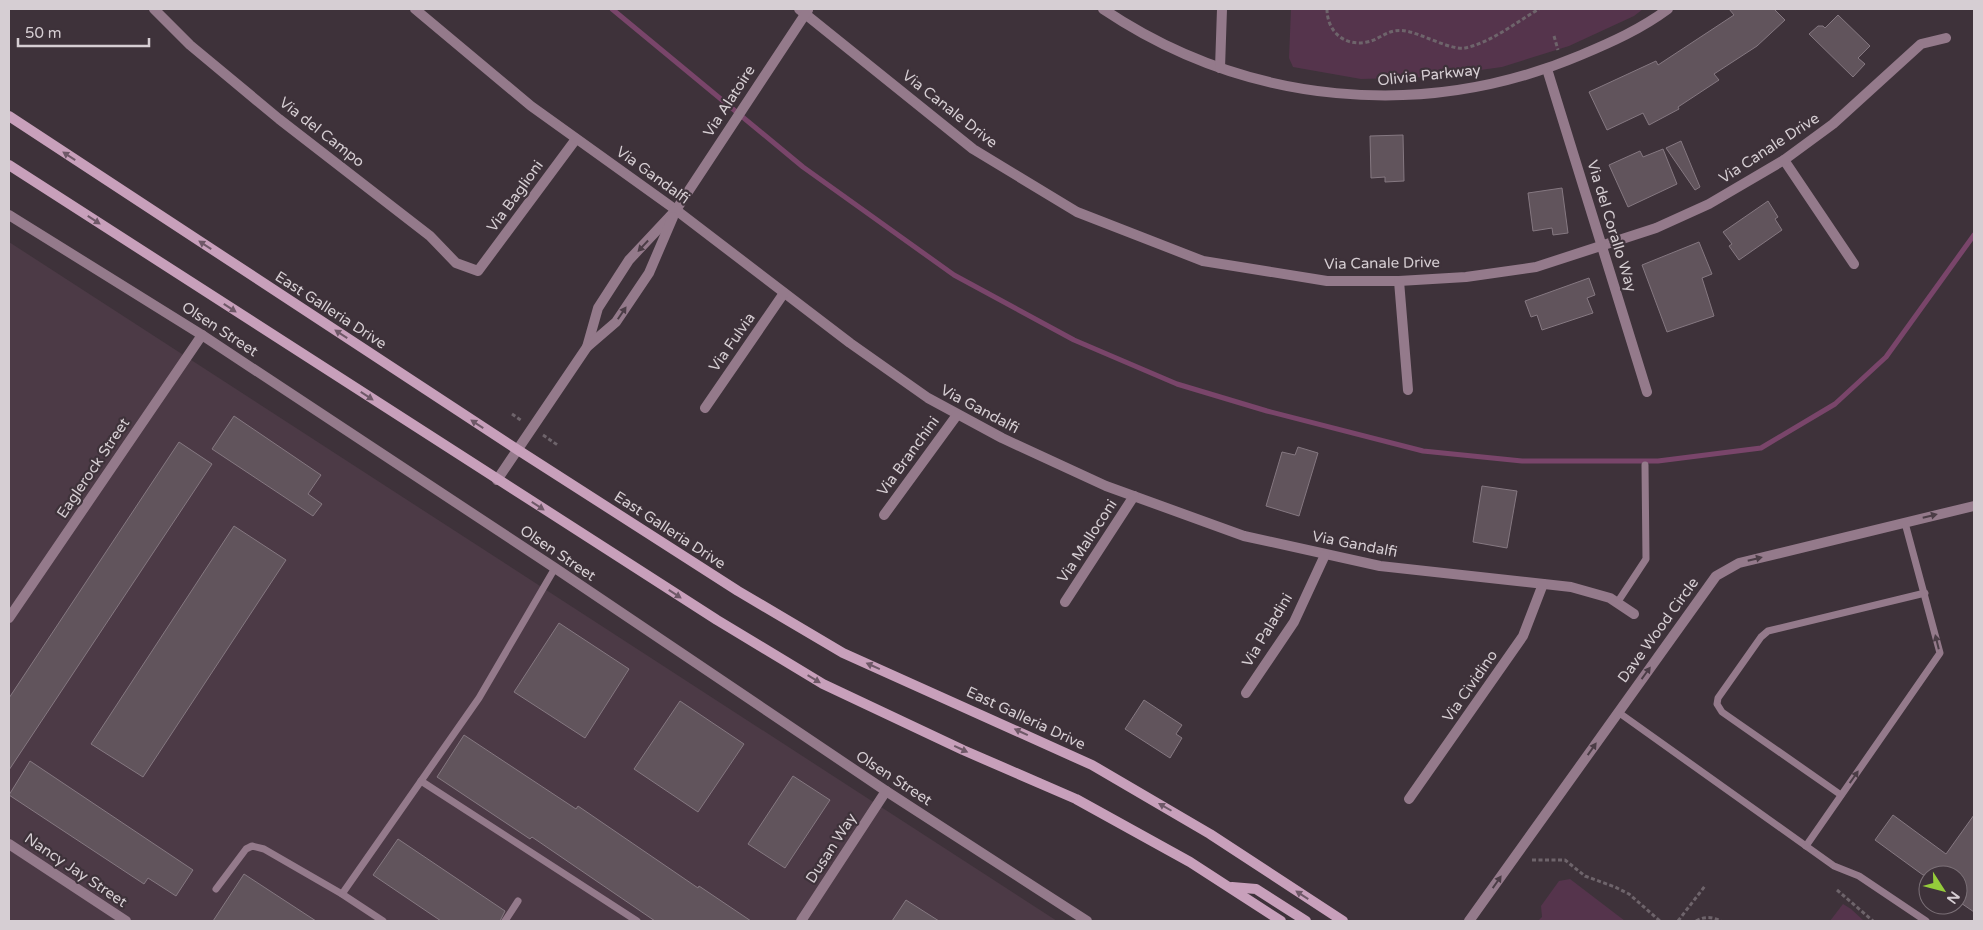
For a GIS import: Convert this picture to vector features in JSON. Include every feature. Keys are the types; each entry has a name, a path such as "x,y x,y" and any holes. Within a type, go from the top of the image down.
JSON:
{"main road":[{"name":"East Galleria Drive","path":"9,116 518,450 738,591 843,653 1092,765 1210,834 1343,921"},
{"path":"9,165 716,620 822,684 963,750 1076,799 1229,886 1281,921"},
{"path":"1229,886 1256,889 1306,921"}],"street":[{"name":"Via del Campo","path":"154,9 190,45 279,119 430,236 456,263 478,271"},
{"name":"Via Gandalfi","path":"415,9 531,106 676,210 850,344 928,398 1011,442 1106,486 1244,536 1380,566 1571,586 1610,598 1634,614"},
{"name":"Olivia Parkway","path":"1103,9 1170,47 1220,68 1296,87 1340,94 1383,96 1424,94 1481,86 1548,69 1624,36 1668,9"},
{"path":"1220,68 1222,9"},
{"name":"Via Alatoire","path":"497,480 587,346 616,322 649,273 676,210 804,10"},
{"name":"Via Canale Drive","path":"804,10 974,149 1077,212 1203,261 1327,281 1399,281 1466,276 1536,267 1656,228 1709,204 1784,160 1833,124 1921,44 1946,38"},
{"name":"Via del Corallo Way","path":"1548,69 1646,392"},
{"name":"Via Baglioni","path":"478,271 576,138"},
{"path":"1784,160 1854,264"},
{"name":"Via Alatoire","path":"587,346 598,308 629,260 676,210"},
{"name":"Olsen Street","path":"9,215 202,335 555,568 886,791 1087,921"},
{"path":"1399,281 1408,390"},
{"name":"Via Fulvia","path":"705,408 784,293"},
{"name":"Eaglerock Street","path":"9,618 202,335"},
{"name":"Via Branchini","path":"884,515 957,415"},
{"name":"Via Malloconi","path":"1065,602 1134,496"},
{"name":"Dave Wood Circle","path":"1469,921 1716,576 1739,563 1974,506"},
{"name":"Via Paladini","path":"1246,693 1294,622 1325,555"},
{"name":"Via Cividino","path":"1409,799 1523,636 1543,584"},
{"name":"Dusan Way","path":"801,921 886,791"},
{"name":"Nancy Jay Street","path":"9,844 126,921"}],"lane":[{"path":"1617,602 1646,559 1645,466"},
{"path":"1806,846 1940,653 1905,523"},
{"path":"342,894 479,698 555,568"},
{"path":"1841,795 1722,712 1717,704 1718,698 1761,637 1768,631 1925,593"},
{"path":"1618,712 1834,866 1853,872 1926,921"},
{"path":"421,782 637,921"},
{"path":"216,889 246,849 252,846 264,849 342,894 383,921"},
{"path":"505,921 518,901"}],"path":[{"path":"1327,9 1327,16 1333,31 1346,41 1368,42 1389,31 1409,31 1462,49 1482,44 1539,9"},
{"path":"1532,860 1565,860 1584,876 1615,887 1628,894 1660,921"},
{"path":"1678,921 1705,886"},
{"path":"1837,890 1873,921"},
{"path":"1696,921 1706,917 1721,921"}],"shaded area":[{"path":"1291,9 1643,9 1634,16 1569,46 1502,67 1430,77 1361,79 1293,67 1289,58"},
{"path":"9,242 1057,921 9,921"},
{"path":"1570,879 1625,921 1538,921 1542,917 1541,906 1559,881"},
{"path":"1843,904 1851,909 1864,921 1830,921"}],"building":[{"path":"1729,9 1774,9 1785,20 1757,46 1714,74 1719,80 1678,107 1679,109 1649,125 1643,113 1607,130 1589,92 1656,61 1658,65 1734,15"},
{"path":"1838,15 1870,46 1858,58 1865,64 1853,77 1809,34 1818,26 1825,28"},
{"path":"1403,135 1404,181 1385,182 1385,177 1371,178 1370,136"},
{"path":"1681,141 1700,187 1695,190 1666,148"},
{"path":"1663,149 1677,184 1628,207 1609,165 1640,151 1643,157"},
{"path":"1562,188 1568,233 1553,235 1552,228 1533,231 1528,193"},
{"path":"1768,201 1778,217 1775,219 1782,230 1739,260 1729,246 1732,244 1723,232"},
{"path":"1699,242 1712,274 1702,278 1714,316 1667,332 1642,265"},
{"path":"1589,278 1595,295 1587,298 1593,313 1542,330 1537,315 1531,317 1525,301"},
{"path":"234,416 321,475 308,494 322,504 313,516 212,449"},
{"path":"179,442 212,464 9,770 9,698"},
{"path":"1298,447 1318,453 1299,516 1266,506 1282,452 1295,455"},
{"path":"1482,486 1517,491 1507,548 1473,542"},
{"path":"234,526 286,560 143,777 91,744"},
{"path":"559,623 629,669 585,738 514,692"},
{"path":"1144,700 1182,725 1176,734 1182,738 1170,758 1125,729"},
{"path":"680,701 744,744 698,812 634,769"},
{"path":"464,735 576,809 578,806 698,888 699,886 751,921 655,921 532,837 530,839 437,777"},
{"path":"30,761 193,870 176,896 148,878 144,884 9,795"},
{"path":"793,776 830,800 785,868 748,844"},
{"path":"1893,815 1946,854 1974,815 1974,912 1968,908 1968,865 1918,865 1918,871 1875,840"},
{"path":"398,839 505,911 500,921 441,921 373,875"},
{"path":"244,874 316,921 213,921"},
{"path":"906,900 939,921 892,921"}],"waterway":[{"path":"612,9 803,167 954,275 1074,340 1177,384 1267,411 1423,451 1522,461 1658,461 1761,448 1835,404 1886,357 1974,235"}]}
